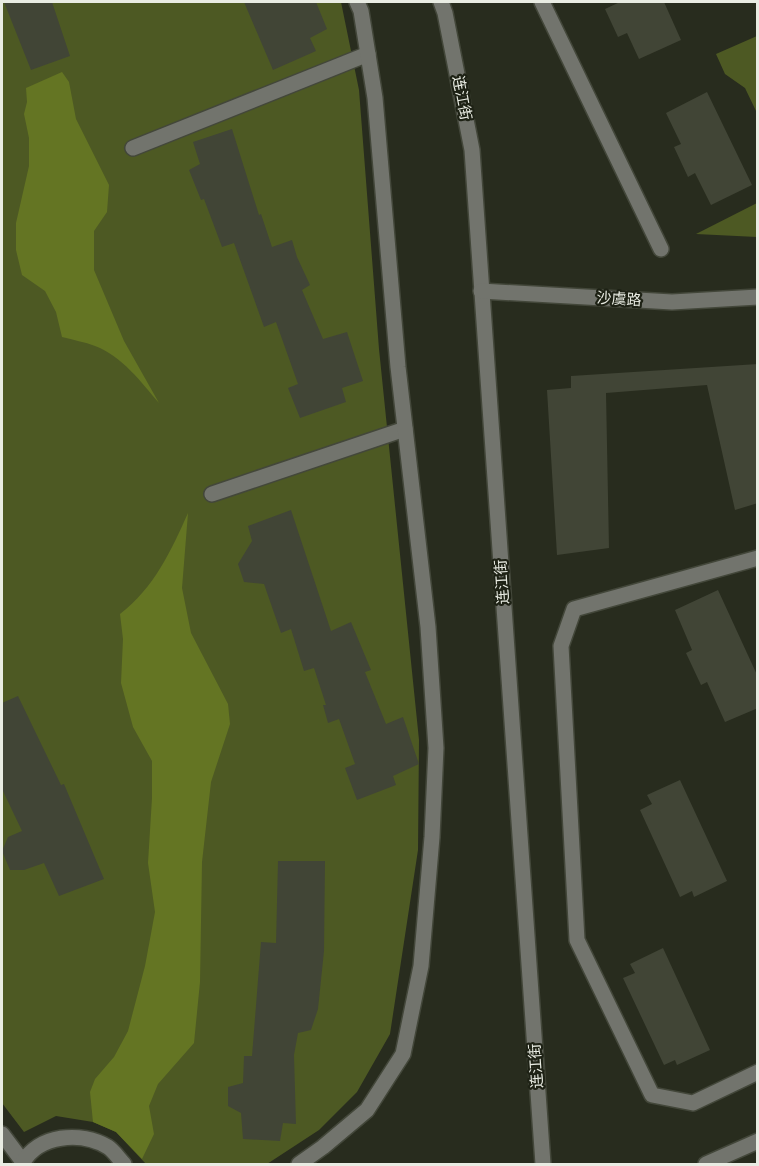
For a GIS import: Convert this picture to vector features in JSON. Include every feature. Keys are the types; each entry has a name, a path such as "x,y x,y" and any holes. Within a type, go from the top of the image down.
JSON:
{"street":[{"path":"298,1164 323,1147 367,1110 403,1054 421,966 432,837 436,748 428,627 396,345 375,98 357,2"},
{"name":"连江街","path":"441,2 472,150 543,1164"},
{"path":"542,2 661,249"},
{"path":"133,148 368,54"},
{"name":"沙虞路","path":"481,291 672,302 758,297"},
{"path":"212,494 405,429"},
{"path":"758,558 574,609 561,646 577,940 652,1095 693,1103 758,1072"},
{"path":"2,1134 23,1163 34,1149 54,1139 84,1137 110,1148 124,1164"},
{"path":"706,1164 758,1141"}],"shaded area":[{"path":"2,2 341,2 359,90 379,349 419,740 418,850 390,1034 357,1092 319,1130 267,1164 146,1164 116,1132 93,1122 56,1116 24,1132 2,1103"},
{"path":"757,36 757,113 745,88 725,74 716,54"},
{"path":"62,72 69,82 76,119 109,185 107,212 94,231 94,270 124,341 159,403 130,370 114,356 95,346 62,337 56,312 45,291 22,275 16,250 16,223 29,166 29,138 24,114 27,102 26,88"},
{"path":"757,203 757,237 696,234"},
{"path":"188,513 182,588 191,633 228,704 230,724 211,782 202,862 200,982 194,1043 158,1084 149,1106 154,1134 142,1159 116,1132 93,1122 90,1092 95,1079 114,1057 128,1031 145,966 155,912 148,863 152,761 133,727 121,683 123,639 120,614 143,593 152,581 168,555"}],"building":[{"path":"4,2 52,2 70,56 31,70"},
{"path":"244,2 316,2 327,29 310,38 316,51 273,70"},
{"path":"620,2 664,2 681,40 639,59 627,33 618,37 605,9"},
{"path":"707,92 752,185 711,205 695,173 688,177 674,147 681,144 666,113"},
{"path":"232,129 259,215 261,214 272,247 292,240 310,285 302,290 323,339 347,332 363,381 342,388 346,402 300,418 288,388 298,384 276,322 264,327 234,243 222,247 204,199 201,200 189,170 200,164 193,142"},
{"path":"758,364 758,503 735,510 707,385 606,393 609,548 557,555 547,390 571,388 571,376"},
{"path":"291,510 331,631 351,622 371,670 365,672 386,724 403,717 419,764 393,776 396,785 357,800 345,768 355,764 339,719 328,723 323,705 326,705 314,668 304,671 291,629 281,633 264,584 244,582 238,564 252,541 248,526"},
{"path":"718,590 758,677 758,708 725,722 707,682 701,685 686,653 692,650 675,610"},
{"path":"18,696 61,785 64,784 104,879 59,896 44,863 24,870 10,870 2,851 8,837 22,831 2,789 2,703"},
{"path":"680,780 727,881 694,897 692,891 680,897 640,810 652,804 647,795"},
{"path":"278,861 325,861 324,951 318,1009 311,1030 298,1033 294,1055 296,1124 283,1123 280,1141 243,1139 241,1113 228,1106 228,1087 243,1083 244,1056 252,1056 261,942 276,943"},
{"path":"663,948 710,1050 677,1065 675,1060 664,1065 623,978 635,973 630,964"}]}
